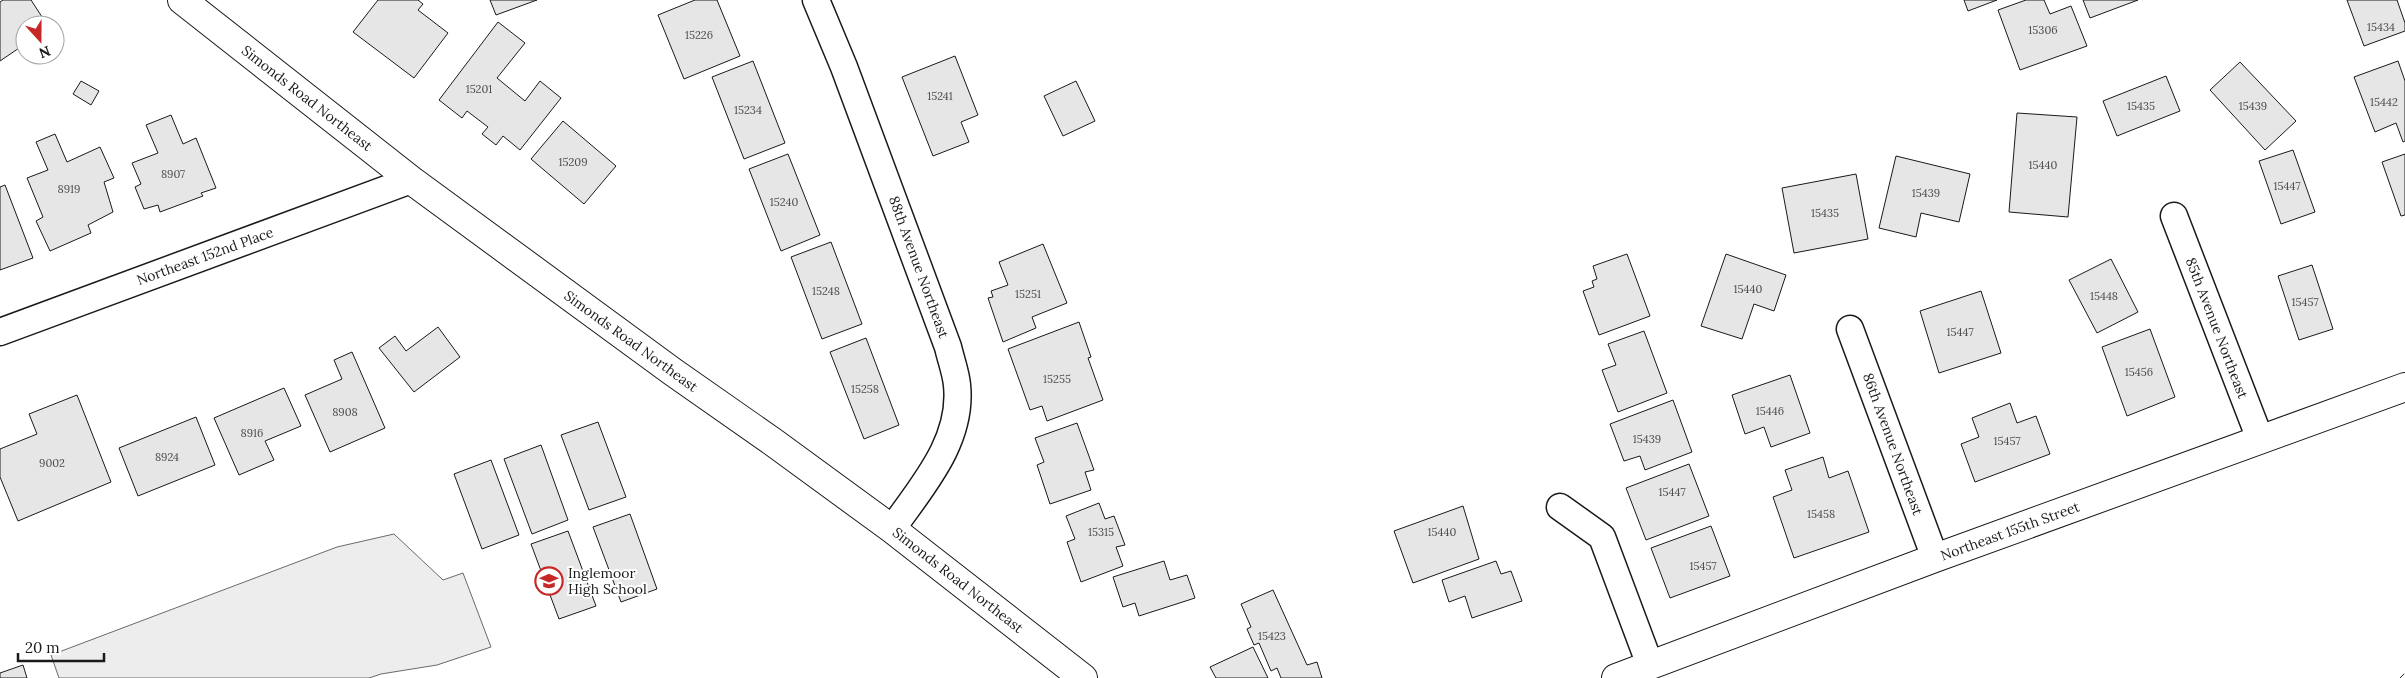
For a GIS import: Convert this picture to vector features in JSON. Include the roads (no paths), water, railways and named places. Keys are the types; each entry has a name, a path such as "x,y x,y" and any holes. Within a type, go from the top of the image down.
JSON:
{"main road":[{"name":"Simonds Road Northeast","path":"182,0 411,180 673,372 892,529 1083,678"},
{"name":"Northeast 155th Street","path":"1616,678 1935,558 2405,387"}],"street":[{"name":"88th Avenue Northeast","path":"816,0 844,67 948,347 957,386 954,429 939,462 892,529"},
{"name":"Northeast 152nd Place","path":"0,332 411,180"},
{"name":"85th Avenue Northeast","path":"2174,216 2260,440"},
{"name":"86th Avenue Northeast","path":"1850,329 1935,558"},
{"path":"1560,508 1602,537 1650,666"}],"place":[{"name":"Inglemoor High School","path":"549,581"}]}
